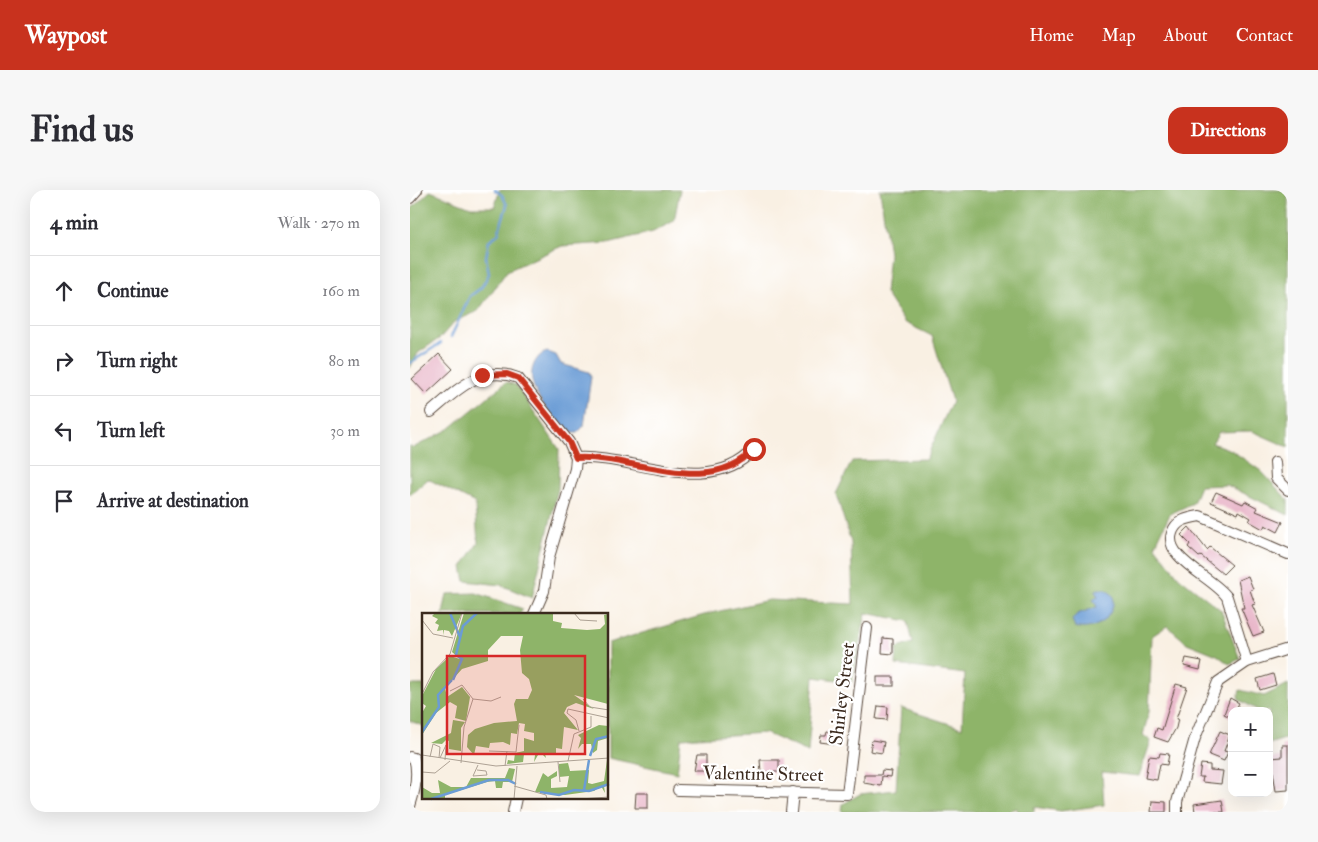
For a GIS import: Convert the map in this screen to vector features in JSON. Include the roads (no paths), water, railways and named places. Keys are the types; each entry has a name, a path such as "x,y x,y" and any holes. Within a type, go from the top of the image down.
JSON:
{"street":[{"path":"410,198 417,190"},
{"path":"430,412 465,383 482,375 507,374 518,378 569,442 576,458 549,557 540,603 535,613"},
{"path":"576,458 606,459 644,468 689,473 720,469 744,461 754,449"},
{"path":"1275,462 1276,478 1288,490"},
{"path":"1247,662 1227,597 1220,588 1179,557 1173,549 1170,538 1178,522 1200,516 1288,554"},
{"path":"540,603 544,613"},
{"name":"Shirley Street","path":"847,794 867,628"},
{"path":"1177,812 1195,738 1218,682 1247,662 1288,649"},
{"path":"410,757 414,758 416,764 416,777 410,806"},
{"name":"Valentine Street","path":"678,790 847,794"},
{"path":"791,812 793,792"}],"water":[{"path":"548,352 556,355 561,364 589,372 591,377 584,426 577,433 566,433 547,410 536,392 532,373 534,364 539,356"},
{"path":"1105,589 1113,595 1112,610 1097,625 1083,628 1075,627 1072,620 1077,614 1097,607 1093,599 1098,597 1095,591"}],"waterway":[{"path":"451,337 470,296 481,288 489,274 486,257 489,241 498,234 507,205 502,195 495,190"},
{"path":"410,363 441,343"}]}
